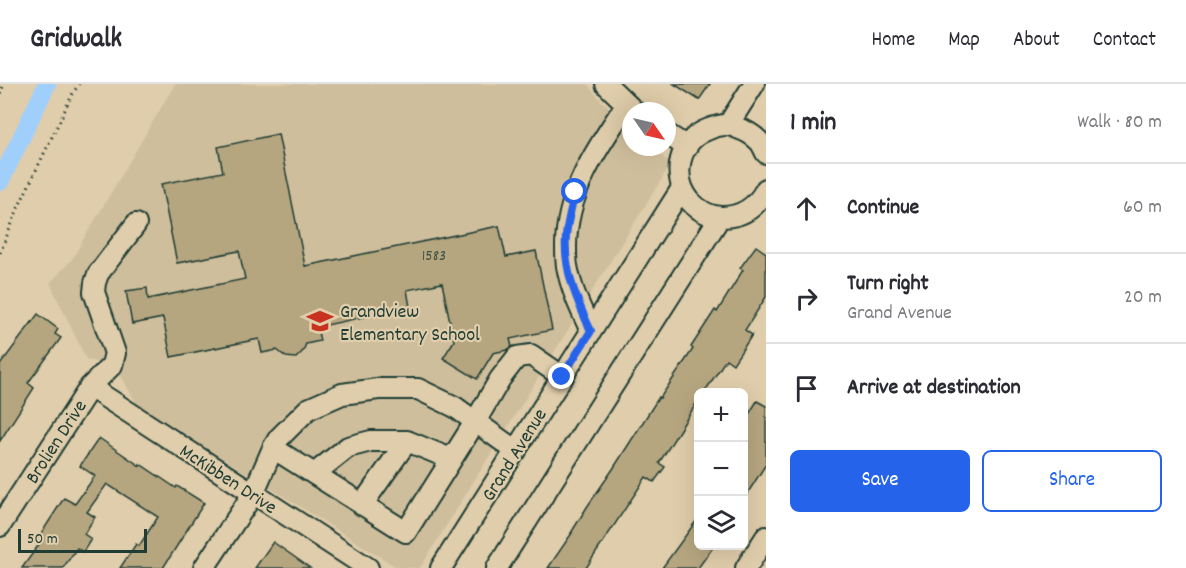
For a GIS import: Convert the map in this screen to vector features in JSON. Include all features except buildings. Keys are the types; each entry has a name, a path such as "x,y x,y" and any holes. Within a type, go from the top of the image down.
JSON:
{"street":[{"path":"606,84 624,102"},
{"path":"728,125 754,84"},
{"path":"591,331 577,302 567,264 566,231 575,192 596,149 622,118"},
{"path":"765,193 749,210 735,216 720,217 706,214 694,206 685,194 680,181 679,166 683,152 691,140 703,131 716,126 728,125 747,131 759,141 766,153"},
{"path":"676,140 687,147"},
{"name":"Grand Avenue","path":"441,568 682,188"},
{"path":"497,568 720,217"},
{"name":"Brolien Drive","path":"0,526 90,387 112,365 115,353 94,292 94,283 98,274 136,224"},
{"path":"273,448 406,532 500,379 517,357 531,355 562,377"},
{"name":"McKibben Drive","path":"90,387 368,568"},
{"path":"204,568 253,494 279,438 308,409 342,394 378,389 418,389 455,407 516,451"},
{"path":"314,474 348,447 371,441 406,441 451,459"},
{"path":"362,504 406,441"},
{"path":"746,568 766,537"}],"path":[{"path":"0,94 4,84"},
{"path":"0,253 19,206 79,84"}],"shaded area":[{"name":"Grandview Elementary School","path":"175,84 587,84 622,120 622,156 662,156 671,164 420,568 398,568 137,405 118,370 86,359 50,283 72,259"}],"waterway":[{"path":"0,182 47,84"}],"place":[{"name":"Grandview Elementary School","path":"320,321"}],"route":[{"path":"562,377 591,331 577,302 567,264 566,231 575,192"}]}
